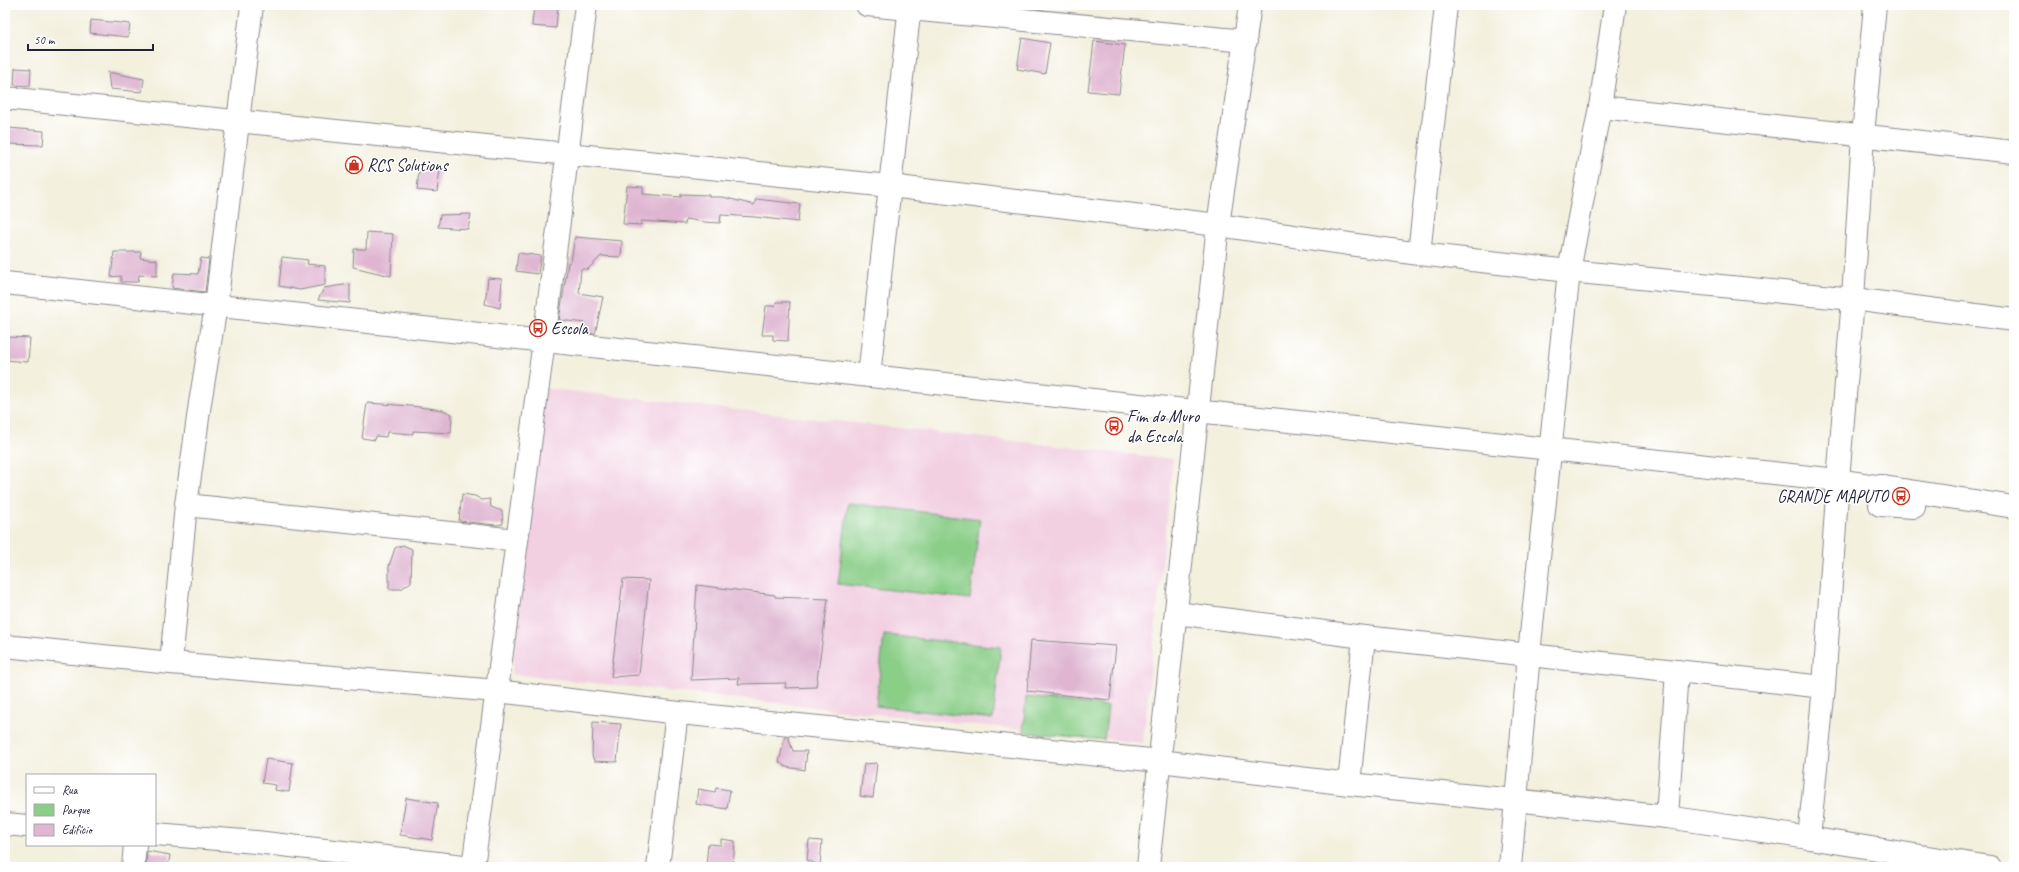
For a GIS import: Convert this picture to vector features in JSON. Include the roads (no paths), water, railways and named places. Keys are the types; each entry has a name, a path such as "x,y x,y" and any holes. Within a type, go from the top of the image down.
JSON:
{"street":[{"path":"171,663 186,504 202,389 216,306 252,5"},
{"path":"156,834 256,842 473,867 544,341 586,5"},
{"path":"867,5 910,7 1246,41"},
{"path":"1148,867 1218,225 1246,41 1250,5"},
{"path":"1419,254 1446,5"},
{"path":"1510,867 1529,654 1570,271 1600,107 1615,5"},
{"path":"1809,838 1824,686 1838,480 1853,300 1863,135 1875,5"},
{"path":"869,376 910,7"},
{"path":"5,98 890,186 1218,225 1419,254 1853,300 2014,320"},
{"path":"1600,107 2014,152"},
{"path":"5,283 1838,480 2014,507"},
{"path":"186,504 517,540"},
{"path":"1176,613 1364,637 1824,686"},
{"path":"1349,784 1364,637"},
{"path":"5,646 171,663 497,691 677,713 1160,761 1349,784 1515,800 1667,818 1809,838 1990,867"},
{"path":"1667,818 1677,671"},
{"path":"658,867 677,713"},
{"path":"5,824 26,826"},
{"path":"133,867 135,846"}],"place":[{"name":"RCS Solutions","path":"354,165"},
{"name":"Escola","path":"538,328"},
{"name":"Fim do Muro da Escola","path":"1114,426"},
{"name":"GRANDE MAPUTO","path":"1901,496"}]}
